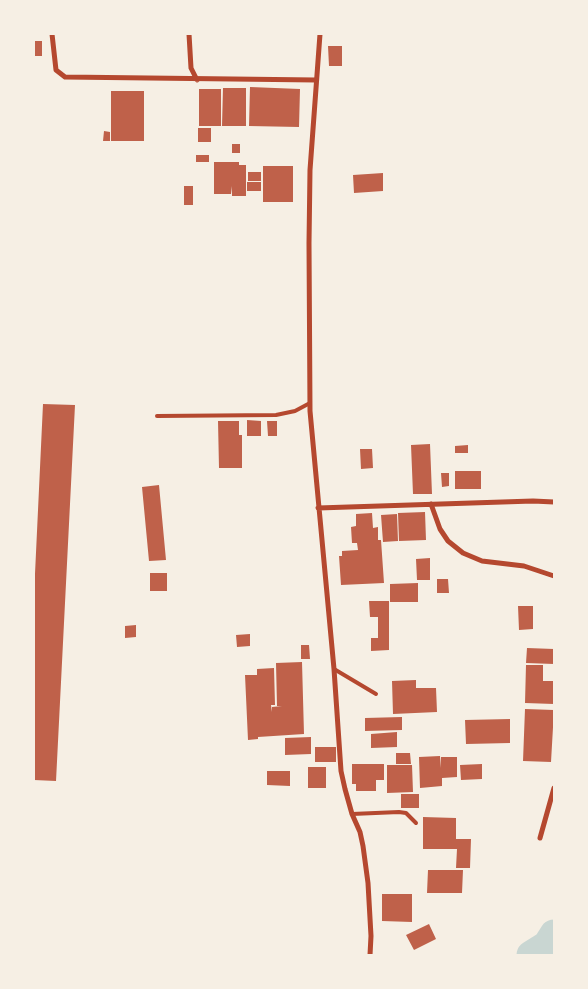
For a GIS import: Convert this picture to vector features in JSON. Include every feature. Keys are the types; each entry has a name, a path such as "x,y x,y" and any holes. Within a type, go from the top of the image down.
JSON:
{"street":[{"path":"52,34 56,70 65,77 316,80"},
{"path":"189,34 191,68 197,80"},
{"path":"320,34 310,170 310,403 334,669 341,772 352,814 360,832 365,865 371,936 370,955"},
{"path":"318,508 533,501 554,502"},
{"path":"431,504 440,529 448,542 463,553 482,561 524,566 554,576"},
{"path":"540,838 554,788"}],"lane":[{"path":"157,416 276,415 295,411 310,403"},
{"path":"334,669 376,694"},
{"path":"352,814 399,812 406,813 416,823"}],"building":[{"path":"34,41 42,41 42,56 34,56"},
{"path":"328,46 342,46 342,66 329,66"},
{"path":"250,87 300,89 299,127 249,126"},
{"path":"223,88 246,88 246,126 222,126"},
{"path":"199,89 221,89 221,126 199,126"},
{"path":"111,91 144,91 144,141 111,141"},
{"path":"198,128 211,128 211,142 198,142"},
{"path":"104,131 110,132 110,141 103,141"},
{"path":"232,144 240,144 240,153 232,153"},
{"path":"196,155 209,155 209,162 196,162"},
{"path":"214,162 239,162 239,165 246,165 246,196 232,196 232,186 231,194 214,194"},
{"path":"263,166 293,166 293,202 263,202"},
{"path":"248,172 261,172 261,181 248,181"},
{"path":"383,173 383,191 354,193 353,175"},
{"path":"247,182 261,182 261,191 247,191"},
{"path":"184,186 193,186 193,205 184,205"},
{"path":"43,404 75,405 56,781 34,780 34,595"},
{"path":"247,420 261,421 261,436 247,436"},
{"path":"218,421 239,421 239,435 242,435 242,468 219,468"},
{"path":"267,421 277,421 277,436 268,436"},
{"path":"430,444 432,494 413,494 411,445"},
{"path":"468,445 468,453 455,453 455,446"},
{"path":"360,449 372,449 373,468 361,469"},
{"path":"455,471 481,471 481,489 455,489"},
{"path":"441,473 449,473 449,486 442,487"},
{"path":"159,485 166,560 149,561 142,487"},
{"path":"425,512 426,540 399,541 398,513"},
{"path":"372,513 373,528 378,527 378,540 381,540 384,583 341,585 339,556 342,556 342,551 358,550 357,543 352,543 351,527 356,526 356,514"},
{"path":"397,514 398,541 383,542 381,515"},
{"path":"430,558 430,580 417,580 416,559"},
{"path":"150,573 167,573 167,591 150,591"},
{"path":"437,579 448,579 449,593 437,593"},
{"path":"418,583 418,602 390,602 390,584"},
{"path":"369,601 389,601 389,650 371,651 371,638 378,638 378,617 370,617"},
{"path":"518,606 533,606 533,629 519,630"},
{"path":"136,625 136,637 125,638 125,626"},
{"path":"250,634 250,646 237,647 236,635"},
{"path":"301,645 309,645 310,659 301,659"},
{"path":"527,648 554,649 554,664 526,663"},
{"path":"302,662 304,734 258,737 258,739 248,740 245,675 257,675 257,669 274,668 275,705 271,705 272,712 272,707 282,706 277,706 276,663"},
{"path":"526,665 543,665 543,681 554,681 554,704 525,703"},
{"path":"416,680 416,688 436,688 437,712 393,714 392,681"},
{"path":"525,709 554,710 551,762 523,761"},
{"path":"402,717 402,730 365,731 365,718"},
{"path":"510,719 510,743 466,744 465,720"},
{"path":"397,732 397,747 371,748 371,734"},
{"path":"311,737 311,754 285,755 285,738"},
{"path":"315,747 336,747 336,762 315,762"},
{"path":"396,753 410,753 411,764 396,764"},
{"path":"440,756 441,768 441,757 457,757 457,777 442,778 442,786 420,788 419,757"},
{"path":"352,764 384,764 384,780 376,780 376,791 356,791 356,784 352,784"},
{"path":"482,764 482,779 461,780 460,765"},
{"path":"387,765 412,765 413,792 387,793"},
{"path":"308,767 326,767 326,788 308,788"},
{"path":"267,771 290,771 290,786 267,785"},
{"path":"401,794 419,794 419,808 401,808"},
{"path":"423,817 456,818 456,839 471,839 470,868 456,868 457,849 423,849"},
{"path":"428,870 463,870 462,893 427,893"},
{"path":"382,894 412,894 412,922 382,921"},
{"path":"429,924 436,939 414,950 406,935"}],"waterway":[{"path":"531,955 547,945 554,934"}]}
